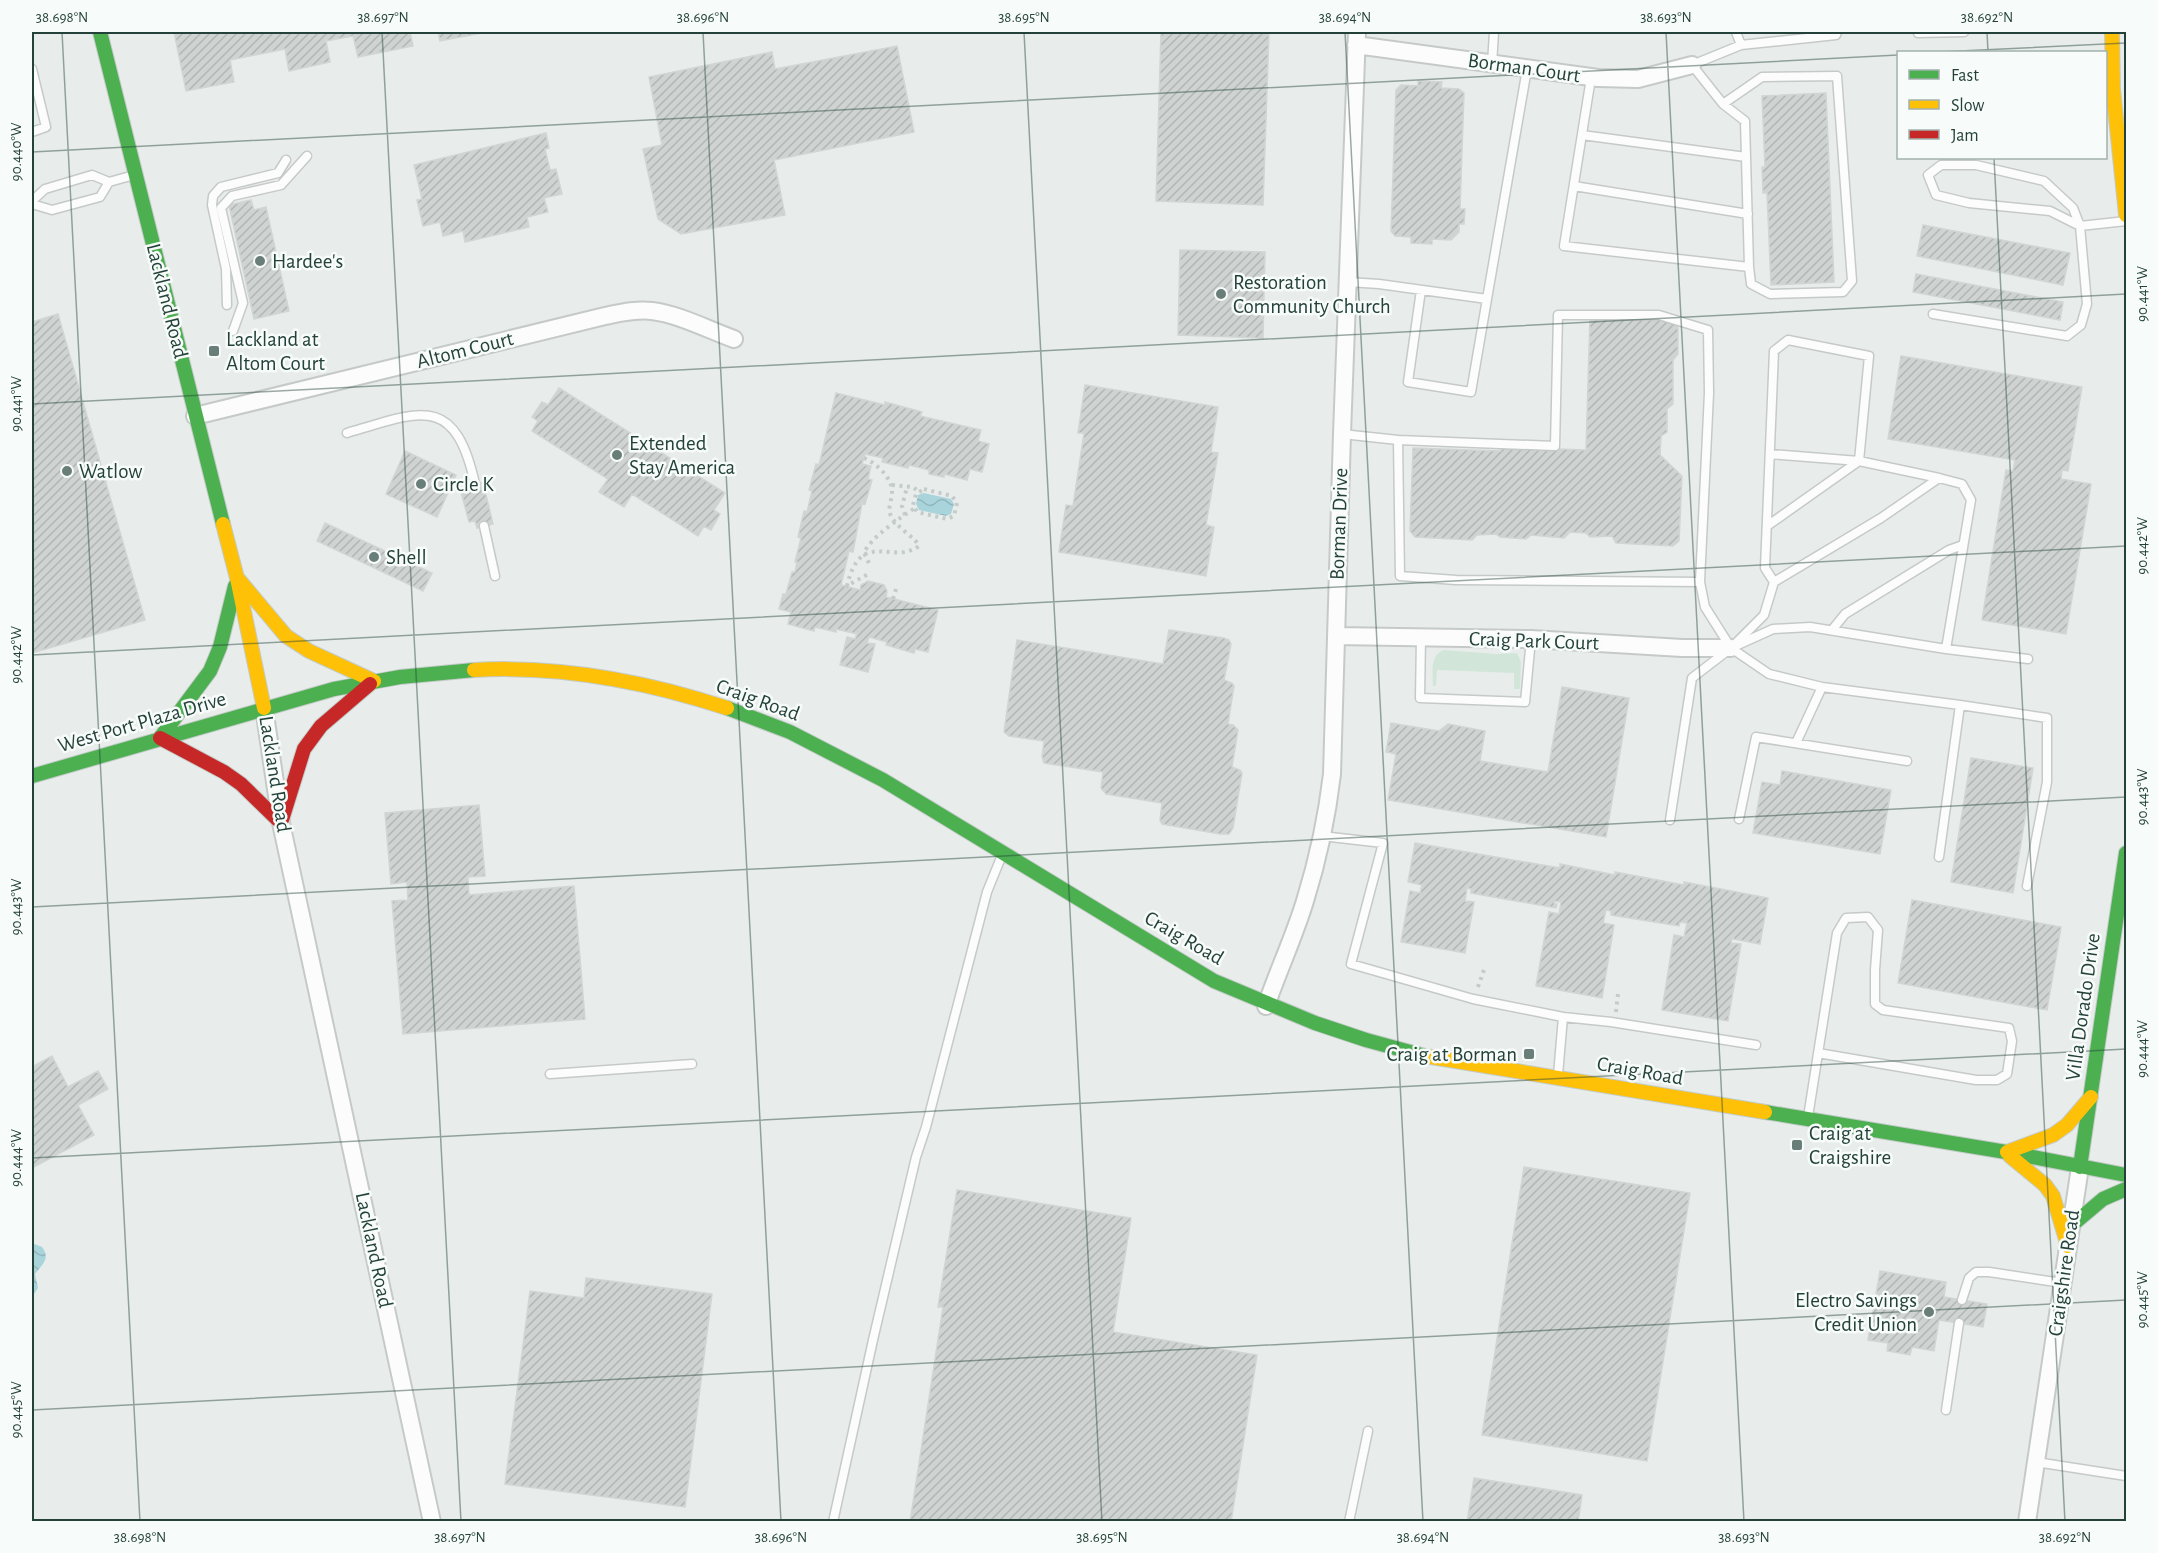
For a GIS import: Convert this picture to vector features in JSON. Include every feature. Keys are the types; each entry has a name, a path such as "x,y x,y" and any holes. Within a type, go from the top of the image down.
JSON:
{"main road":[{"name":"Lackland Road","path":"100,32 237,578 264,708"},
{"path":"2112,32 2113,89 2127,214"},
{"path":"237,578 286,636 309,651 374,681 321,726 304,749 281,823 242,784 160,738 209,673 220,647 237,578"},
{"name":"Craig Road","path":"264,708 374,681 458,671 502,669 598,675 658,689 753,718 790,732 871,772 1214,981 1266,1006 1338,1033 1419,1055 2006,1152 2127,1175"},
{"name":"West Port Plaza Drive","path":"32,776 264,708"},
{"name":"Villa Dorado Drive","path":"2080,1167 2127,854"},
{"path":"2006,1152 2053,1135 2067,1125 2091,1097"},
{"path":"2006,1152 2046,1185 2053,1196 2068,1246"},
{"path":"2071,1226 2106,1197 2127,1189"}],"street":[{"name":"Borman Court","path":"1357,38 1492,64 1591,78 1638,79 1692,65"},
{"name":"Borman Drive","path":"1266,1006 1304,904 1327,815 1332,774 1357,38"},
{"name":"Altom Court","path":"195,416 634,311 654,311 734,339"},
{"name":"Craig Park Court","path":"1336,636 1531,639 1682,648 1731,648"},
{"name":"Lackland Road","path":"264,708 281,823 432,1521"},
{"name":"Craigshire Road","path":"2027,1521 2080,1167"}],"lane":[{"path":"1492,64 1494,32"},
{"path":"1736,32 1741,45"},
{"path":"1723,104 1762,77 1837,76 1852,280 1843,292 1770,294 1751,284 1745,121 1723,104 1692,65 1741,45 1836,35 1837,32"},
{"path":"1918,33 1964,32"},
{"path":"32,69 46,128 32,132"},
{"path":"1421,290 1408,382 1471,392 1527,69"},
{"path":"1591,78 1564,246 1749,267"},
{"path":"1582,135 1746,157"},
{"path":"233,331 243,303 221,208 232,196 281,185 308,156"},
{"path":"227,305 226,269 212,205 213,196 221,188 278,173 286,160"},
{"path":"1933,314 2067,336 2081,325 2087,304 2080,226 2073,208 2044,182 1976,165 1941,165 1928,175 1936,195 1969,203 2050,211 2080,226 2127,221"},
{"path":"109,182 100,197 52,210 32,202 45,189 92,175 109,182 136,175"},
{"path":"1574,186 1748,214"},
{"path":"1348,282 1487,299"},
{"path":"1342,434 1398,440 1555,446 1558,315 1659,315 1708,330 1709,393 1700,582 1705,607 1731,648 1769,674 1822,687 2047,718 2047,782 2027,886"},
{"path":"1767,526 1859,460 1869,356 1788,340 1774,351 1765,568 1774,582"},
{"path":"347,433 417,415 438,418 453,429 460,438 467,452 475,484"},
{"path":"1398,440 1400,576 1456,580 1700,582"},
{"path":"1770,454 1859,460 1962,484 1971,500 1946,649"},
{"path":"1670,820 1692,678 1731,648 1764,615 1774,582 1881,518 1939,478"},
{"path":"484,526 495,576"},
{"path":"1832,630 1845,614 1949,550 1963,545"},
{"path":"1731,648 1773,629 1810,627 1946,649 2028,659"},
{"path":"1421,637 1420,698 1525,702 1531,639"},
{"path":"1796,743 1822,687"},
{"path":"1940,857 1960,705"},
{"path":"1739,819 1756,737 1907,761"},
{"path":"1322,836 1383,843 1351,964 1473,999 1563,1017 1611,1022 1756,1045"},
{"path":"833,1521 916,1157 929,1116 987,892 1003,852"},
{"path":"1808,1121 1818,1053 1837,933 1846,918 1868,917 1878,930 1875,1004 1883,1010 2009,1028 2012,1041 2007,1074 1997,1080 1976,1080 1818,1053"},
{"path":"1558,1079 1563,1017"},
{"path":"550,1074 692,1064"},
{"path":"1962,1300 1969,1278 1976,1272 2062,1283"},
{"path":"1946,1410 1959,1323"},
{"path":"1349,1521 1368,1431"},
{"path":"2036,1462 2127,1476"}],"path":[{"path":"864,458 878,467 892,485 889,510 895,522 907,535 916,540 919,546 909,551 878,551 865,556 852,567 847,586 868,574"},
{"path":"892,485 907,486 919,492"},
{"path":"905,515 902,506 907,486"},
{"path":"924,489 952,496 957,503 954,516 947,519 917,512 915,508 913,505 916,494 924,489"},
{"path":"868,564 864,551 866,548 895,522 915,508"},
{"path":"893,599 896,589"},
{"path":"1478,990 1484,970"},
{"path":"1615,1012 1618,994"}],"green space":[{"path":"1444,650 1496,654 1517,653 1521,662 1520,689 1514,689 1514,673 1437,670 1436,686 1433,686 1434,660 1439,652"}],"water":[{"path":"924,493 951,499 954,504 951,514 946,516 919,510 916,504 918,495"},
{"path":"32,1243 42,1247 46,1258 35,1274 38,1288 32,1297"}],"building":[{"path":"174,32 410,32 413,46 358,57 353,36 326,41 330,62 289,71 285,49 230,60 234,82 186,91"},
{"path":"438,32 487,32 440,41"},
{"path":"1161,32 1269,32 1263,205 1156,201"},
{"path":"897,46 914,132 774,160 785,215 681,234 658,219 643,149 662,145 649,77 772,52 775,69"},
{"path":"1418,81 1442,82 1441,88 1459,89 1464,93 1460,209 1465,209 1464,224 1459,224 1459,232 1451,240 1432,239 1432,244 1411,243 1411,237 1395,236 1391,231 1396,90 1401,85 1418,86"},
{"path":"1826,93 1834,282 1771,285 1767,193 1763,193 1762,167 1765,167 1762,96"},
{"path":"546,133 549,148 545,149 550,170 556,169 562,194 544,198 548,212 527,217 529,227 465,242 463,231 443,236 440,222 423,226 417,200 422,199 414,165"},
{"name":"Hardee's","path":"251,200 254,210 266,207 289,311 254,319 229,205"},
{"path":"1923,225 2070,253 2063,285 1917,256"},
{"name":"Restoration Community Church","path":"1180,250 1265,252 1263,338 1178,335"},
{"path":"1916,274 2063,302 2060,320 1913,292"},
{"name":"Watlow","path":"58,314 145,620 32,653 32,322"},
{"path":"1590,317 1662,319 1678,325 1678,354 1673,360 1673,404 1667,409 1667,432 1661,436 1660,455 1682,476 1679,541 1673,546 1616,543 1612,536 1590,537 1586,533 1570,532 1564,538 1531,535 1526,539 1500,537 1496,534 1477,535 1472,540 1415,537 1410,531 1413,448 1501,451 1500,447 1586,450"},
{"path":"1901,356 2082,387 2068,471 2062,470 2061,479 2091,484 2066,634 1982,620 2006,470 2013,471 2015,460 1888,439"},
{"path":"1085,385 1218,407 1211,452 1218,453 1206,525 1214,527 1206,576 1059,552 1066,505 1073,506 1084,433 1078,433"},
{"name":"Extended Stay America","path":"559,388 725,493 714,510 720,514 711,530 704,526 698,536 632,494 624,507 599,492 608,479 532,431 538,421 532,417 542,402 548,405"},
{"path":"836,393 885,405 885,402 922,412 920,416 981,430 978,441 989,444 982,472 970,469 967,480 944,474 944,477 929,474 929,470 882,462 883,458 865,454 862,464 871,466 868,479 872,480 865,504 862,503 853,552 849,551 841,585 860,590 861,585 868,581 884,585 887,591 886,597 938,610 928,652 915,649 914,653 886,645 887,642 869,637 867,643 875,644 868,672 840,665 847,637 855,639 857,634 815,627 814,631 788,624 791,612 779,609 792,572 795,572 801,538 798,537 804,511 807,512 812,491 809,490 816,464 819,465"},
{"name":"Circle K","path":"405,451 456,475 437,517 386,494"},
{"path":"483,482 493,524 477,528 475,521 469,522 460,488"},
{"name":"Shell","path":"325,523 432,573 423,591 317,541"},
{"path":"1169,630 1224,638 1231,644 1224,680 1234,686 1228,724 1238,730 1232,767 1242,773 1233,828 1229,834 1162,824 1160,820 1162,803 1106,794 1101,788 1103,772 1044,763 1042,757 1044,741 1009,736 1004,732 1017,640 1163,664"},
{"path":"1562,687 1629,698 1606,837 1388,800 1396,754 1386,752 1391,723 1439,731 1448,724 1485,731 1480,761 1548,772"},
{"path":"1971,758 2033,768 2013,893 1951,882"},
{"path":"1782,771 1891,790 1880,854 1753,833 1762,782 1780,785"},
{"path":"479,805 485,876 468,877 469,895 574,886 585,1019 403,1034 392,901 408,900 407,882 391,884 385,813"},
{"path":"1415,843 1560,868 1560,864 1684,885 1684,882 1768,898 1760,944 1733,939 1733,934 1731,943 1741,944 1728,1021 1662,1010 1674,935 1684,937 1687,923 1680,922 1679,926 1611,915 1611,911 1606,910 1603,923 1614,925 1602,998 1536,986 1549,912 1559,914 1561,902 1555,901 1556,908 1471,893 1471,889 1467,888 1465,901 1474,902 1465,953 1401,942 1410,891 1420,893 1422,885 1408,882"},
{"path":"1912,900 2061,927 2047,1010 1898,983"},
{"path":"52,1056 68,1087 98,1071 108,1089 78,1105 94,1135 32,1168 32,1067"},
{"path":"1524,1167 1690,1193 1647,1461 1482,1435"},
{"path":"957,1190 1131,1218 1113,1332 1257,1355 1231,1522 910,1522 943,1307 938,1307"},
{"name":"Electro Savings Credit Union","path":"1880,1271 1946,1282 1944,1297 1987,1304 1983,1327 1939,1320 1934,1351 1912,1347 1910,1355 1887,1351 1888,1343 1868,1340"},
{"path":"586,1278 712,1294 685,1507 505,1484 530,1291 584,1298"},
{"path":"1474,1478 1582,1495 1578,1522 1467,1522"}],"traffic: fast":[{"path":"100,32 223,524"},
{"path":"160,738 210,671 220,647 235,586"},
{"path":"32,776 334,689 400,677 474,670"},
{"path":"727,708 790,732 883,780 1214,981 1315,1023 1425,1056"},
{"path":"2080,1167 2126,853"},
{"path":"1765,1112 2006,1152 2126,1175"},
{"path":"2071,1226 2103,1199 2126,1189"}],"traffic: slow":[{"path":"2112,32 2113,89 2126,215"},
{"path":"223,524 237,578 264,708"},
{"path":"239,580 286,636 309,651 374,681"},
{"path":"474,670 539,670 602,677 665,690 727,708"},
{"path":"1425,1056 1765,1112"},
{"path":"2007,1152 2053,1135 2067,1125 2091,1097"},
{"path":"2010,1156 2045,1185 2053,1196 2068,1246"}],"traffic: jam":[{"path":"160,738 224,772 241,784 281,823 304,749 321,726 370,684"}],"place":[{"name":"Hardee's","path":"260,261"},
{"name":"Restoration Community Church","path":"1221,294"},
{"name":"Lackland at Altom Court","path":"214,351"},
{"name":"Extended Stay America","path":"617,455"},
{"name":"Watlow","path":"67,471"},
{"name":"Circle K","path":"421,484"},
{"name":"Shell","path":"374,557"},
{"name":"Craig at Borman","path":"1529,1054"},
{"name":"Craig at Craigshire","path":"1797,1145"},
{"name":"Electro Savings Credit Union","path":"1929,1312"}]}
